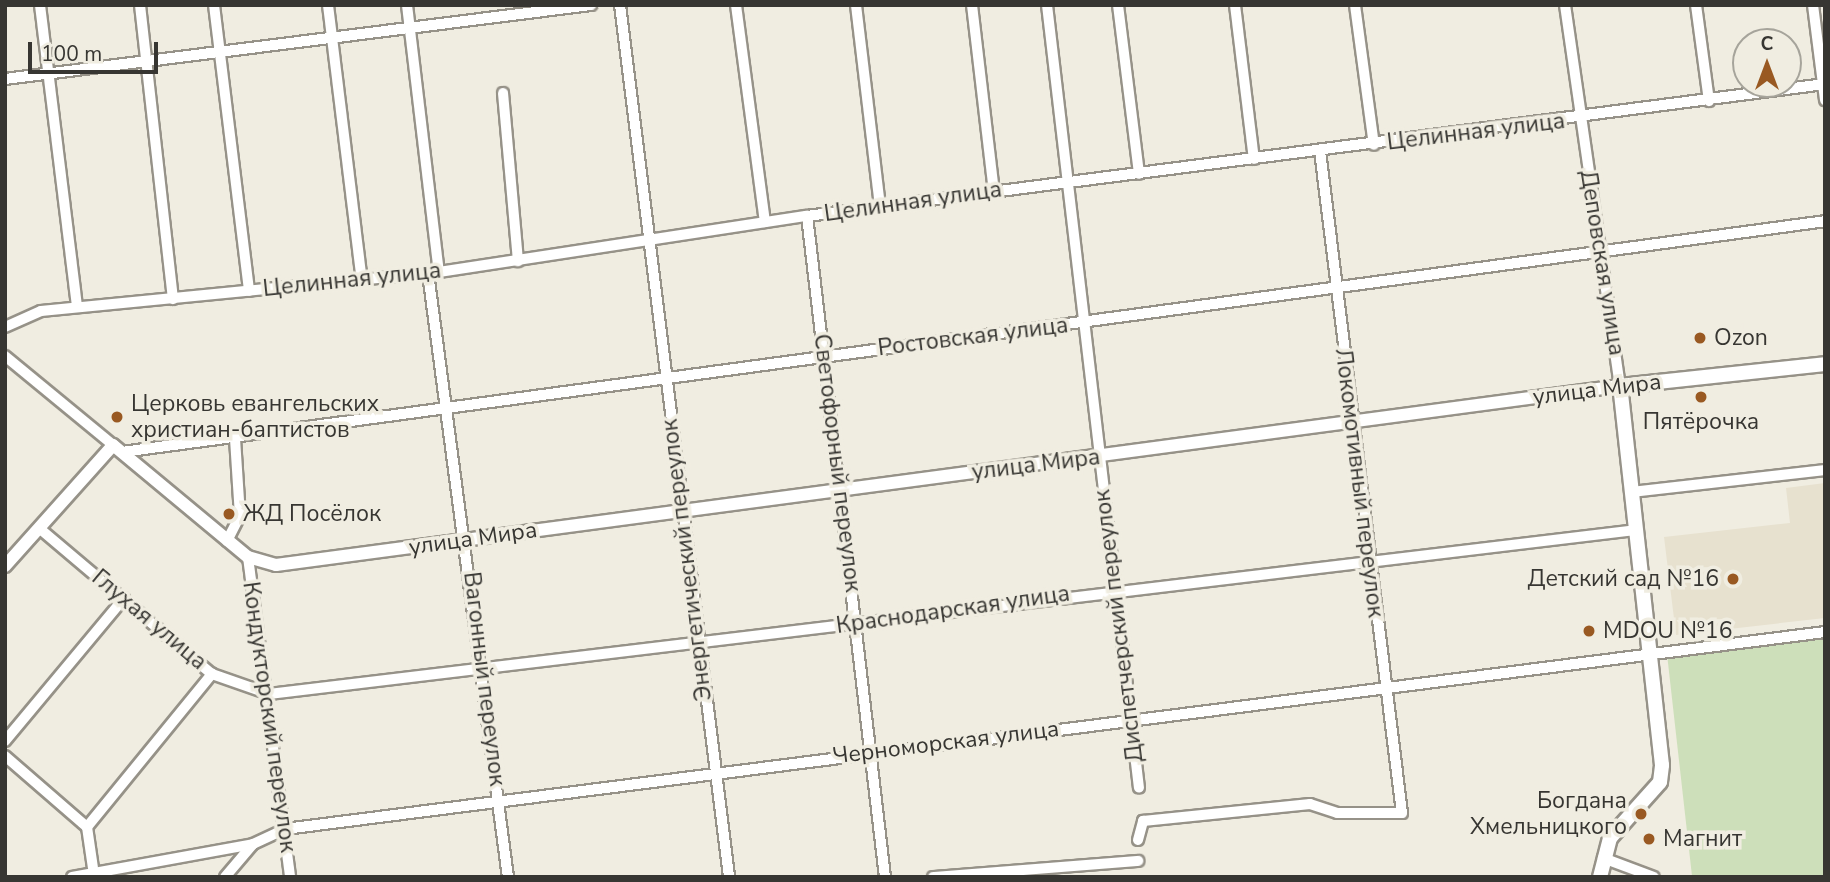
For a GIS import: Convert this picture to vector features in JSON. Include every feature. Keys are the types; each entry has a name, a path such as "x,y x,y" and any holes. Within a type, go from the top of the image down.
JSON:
{"main road":[{"name":"улица Мира","path":"1620,386 1825,364"},
{"name":"Деповская улица","path":"1600,877 1603,858 1615,831 1660,782 1651,653 1620,386"}],"street":[{"path":"40,5 77,306"},
{"path":"140,5 173,299"},
{"path":"214,5 248,291"},
{"path":"328,5 362,280"},
{"name":"Вагонный переулок","path":"407,5 433,273 508,877"},
{"path":"476,5 478,19"},
{"path":"5,79 219,50 332,40 591,5"},
{"name":"Энергетический переулок","path":"620,5 695,641 729,877"},
{"path":"736,5 765,222"},
{"path":"856,5 880,206"},
{"path":"972,5 994,191"},
{"name":"Диспетчерский переулок","path":"1047,5 1139,788"},
{"path":"1118,5 1139,174"},
{"path":"1235,5 1254,159"},
{"path":"1355,5 1374,145"},
{"name":"Деповская улица","path":"1564,5 1620,386"},
{"path":"1696,5 1709,101"},
{"path":"1813,5 1825,100"},
{"name":"Целинная улица","path":"5,327 41,311 77,306 433,273 880,206 1580,119 1824,84"},
{"path":"503,93 519,261"},
{"name":"Локомотивный переулок","path":"1138,840 1143,821 1310,804 1337,813 1402,813 1350,421 1320,152"},
{"name":"Светофорный переулок","path":"807,216 858,624 885,877"},
{"name":"Ростовская улица","path":"117,449 235,438 449,405 1335,290 1825,221"},
{"path":"5,356 248,557"},
{"name":"улица Мира","path":"248,557 276,565 1620,386"},
{"path":"227,541 240,516 235,438"},
{"path":"5,566 117,449"},
{"path":"1632,492 1825,470"},
{"name":"Глухая улица","path":"39,528 212,674 269,694"},
{"name":"Краснодарская улица","path":"269,694 484,671 695,641 858,624 1117,588 1637,530"},
{"name":"Кондукторский переулок","path":"248,557 269,694 290,877"},
{"path":"5,741 124,598"},
{"name":"Черноморская улица","path":"72,877 93,868 253,844 285,829 712,771 1825,632"},
{"path":"87,827 212,674"},
{"path":"5,756 87,827 93,868"},
{"path":"225,877 253,844"},
{"path":"1603,858 1654,877"},
{"path":"933,877 1138,861"}],"shaded area":[{"name":"Детский сад №16","path":"1825,483 1825,618 1676,635 1664,537 1790,523 1786,488"}],"green space":[{"path":"1825,636 1825,877 1692,876 1667,654"}],"place":[{"name":"Ozon","path":"1700,338"},
{"name":"Пятёрочка","path":"1701,397"},
{"name":"Церковь евангельских христиан-баптистов","path":"117,417"},
{"name":"ЖД Посёлок","path":"229,514"},
{"name":"Детский сад №16","path":"1733,579"},
{"name":"MDOU №16","path":"1589,631"},
{"name":"Богдана Хмельницкого","path":"1641,814"},
{"name":"Магнит","path":"1649,839"}]}
